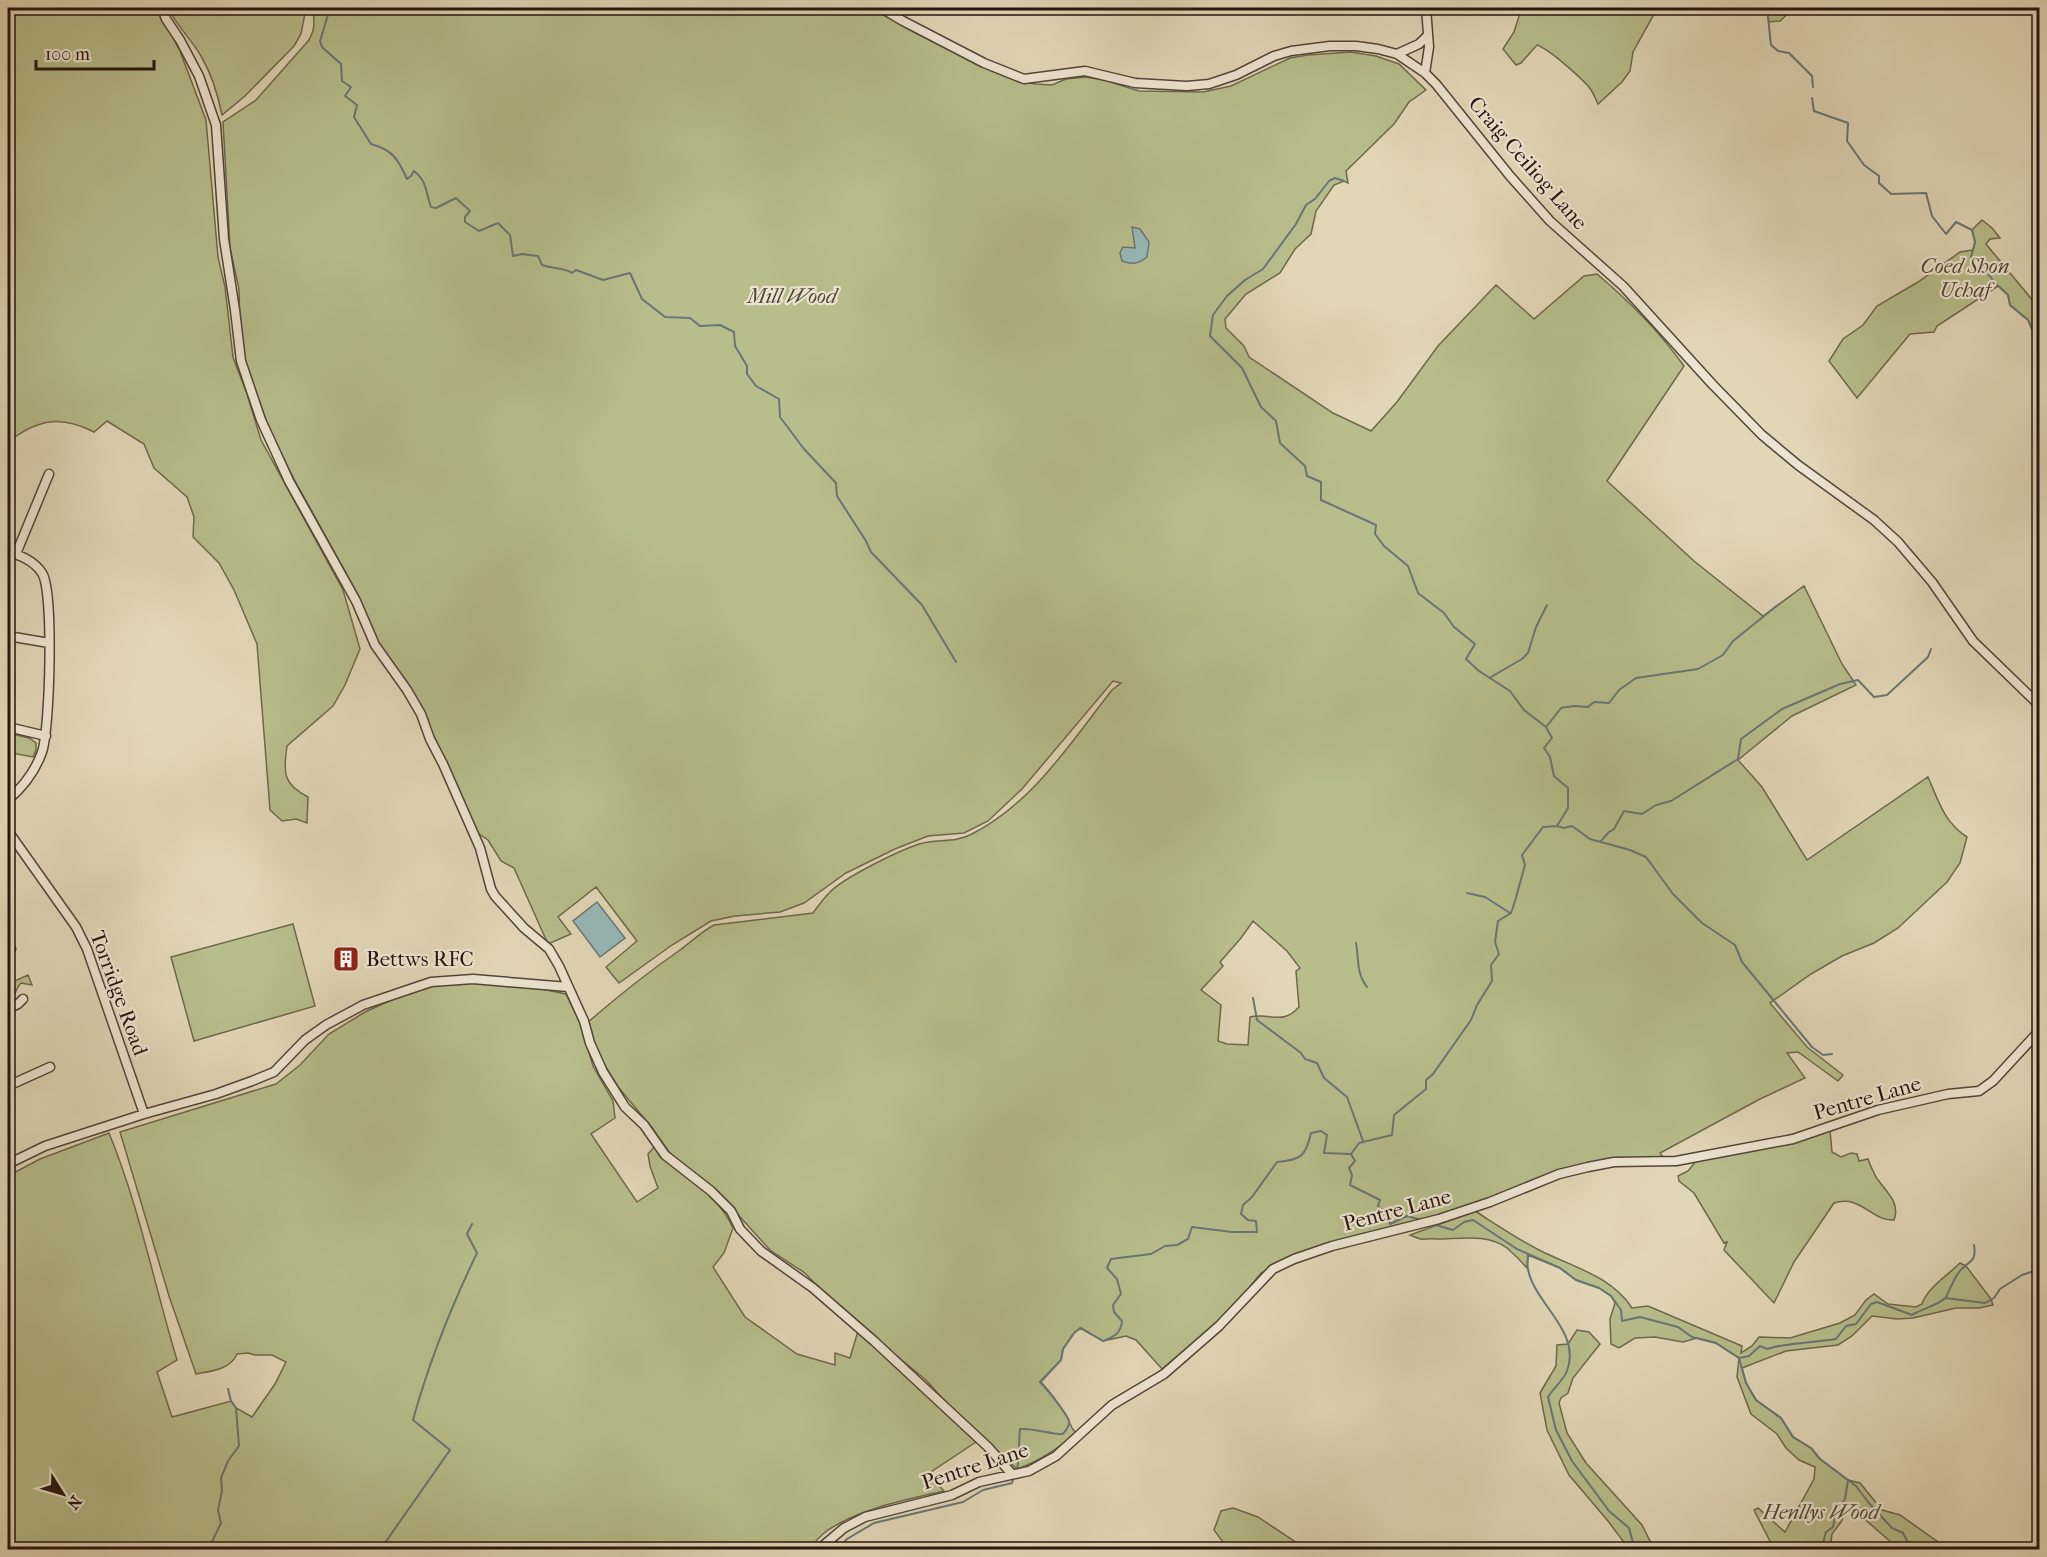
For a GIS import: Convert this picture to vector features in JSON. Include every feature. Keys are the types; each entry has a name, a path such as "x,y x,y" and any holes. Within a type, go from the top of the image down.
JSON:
{"street":[{"path":"162,8 199,76 216,125 224,239 241,361 261,420 289,481 356,601 375,645 421,714 430,739 480,848 495,896 524,928 549,949 559,966 603,1072 625,1107 644,1125 665,1155 711,1191 730,1211 740,1229 761,1251 813,1288 874,1341 988,1447 1011,1473"},
{"name":"Craig Ceiliog Lane","path":"881,8 984,63 1024,79 1085,71 1135,83 1187,86 1209,84 1236,75 1282,53 1309,48 1356,46 1397,54 1425,73 1550,221 1623,286 1762,435 1798,465 1874,520 1898,542 1932,582 1973,641 2040,706"},
{"path":"1425,73 1429,47 1426,8"},
{"path":"1397,54 1419,44 1428,35"},
{"path":"8,800 32,774 43,750 46,736 49,700 49,605 46,582 36,566 12,553 49,474"},
{"path":"8,636 49,643"},
{"path":"8,727 46,736"},
{"name":"Torridge Road","path":"8,831 76,927 87,949 144,1114"},
{"path":"9,1160 144,1114 216,1094 274,1072 305,1040 327,1024 363,1005 431,982 473,980 568,987"},
{"path":"8,1008 23,999"},
{"name":"Pentre Lane","path":"818,1550 844,1528 865,1517 952,1495 979,1482 1011,1473 1029,1471 1056,1456 1112,1405 1164,1374 1219,1326 1273,1269 1294,1259 1332,1246 1439,1219 1490,1202 1558,1174 1614,1162 1676,1161 1792,1139 1878,1110 1948,1094 1979,1091 1993,1081 2040,1030"},
{"path":"8,1086 50,1067"}],"green space":[{"path":"8,8 157,8 180,51 206,120 218,257 225,287 233,357 261,440 343,590 360,649 345,685 333,706 287,746 285,771 289,782 308,797 307,823 296,819 282,821 270,810 257,644 234,590 219,563 193,537 194,517 187,497 154,468 144,444 107,421 94,432 70,423 39,424 8,442"},
{"path":"168,8 306,8 301,34 294,46 245,96 222,115 214,84 205,63"},
{"name":"Mill Wood","path":"315,8 594,8 596,14 616,10 616,8 875,8 916,33 1019,82 1052,85 1066,79 1085,77 1104,80 1139,91 1203,92 1231,86 1290,58 1308,55 1351,52 1376,56 1399,64 1426,90 1409,102 1394,124 1346,171 1348,183 1344,181 1334,185 1316,211 1311,234 1295,249 1280,273 1246,294 1225,319 1226,328 1244,346 1249,357 1333,413 1371,431 1397,402 1438,346 1496,285 1534,319 1584,276 1597,274 1632,306 1664,341 1684,366 1607,481 1694,561 1763,616 1804,586 1842,664 1856,685 1792,716 1738,760 1762,787 1807,860 1928,777 1947,818 1967,837 1960,863 1947,882 1898,928 1874,943 1842,956 1811,974 1770,1003 1807,1047 1843,1075 1838,1081 1798,1052 1787,1053 1805,1078 1760,1099 1660,1153 1664,1158 1626,1158 1587,1163 1516,1187 1485,1201 1387,1228 1279,1263 1261,1273 1218,1322 1162,1369 1136,1340 1126,1336 1103,1341 1080,1328 1063,1349 1061,1360 1041,1382 1058,1403 1076,1433 1048,1454 1017,1469 952,1409 926,1380 865,1330 805,1273 771,1251 713,1187 671,1155 619,1088 596,1051 587,1023 644,976 714,925 813,913 837,886 872,865 919,844 965,837 994,821 1014,806 1050,770 1112,690 1121,683 1113,681 1022,789 988,821 964,833 928,836 895,849 846,873 804,903 780,912 735,916 711,921 672,945 619,983 606,967 637,941 596,887 558,917 571,934 548,944 514,868 501,861 488,840 476,832 429,726 428,719 378,644 356,591 269,429 244,358 239,289 230,248 223,122 256,100 309,40 314,26","holes":["1253,921 1287,951 1300,968 1296,971 1299,1007 1287,1016 1250,1017 1248,1045 1218,1041 1221,1005 1201,990 1223,966 1220,962"]},
{"path":"1524,8 1653,8 1654,14 1633,52 1630,71 1622,82 1598,104 1592,91 1584,82 1564,63 1537,45 1521,63 1516,65 1503,49 1514,32"},
{"path":"1767,8 1794,8 1780,21 1769,22"},
{"name":"Coed Shon Uchaf","path":"1982,220 2000,238 1990,239 1986,244 2039,308 2039,356 2035,336 2028,320 2010,305 2008,295 1998,286 1937,326 1934,332 1910,334 1857,398 1829,361 1843,339 1863,325 1877,306 1918,282 1960,252 1973,250 1975,242 1972,230"},
{"path":"8,733 29,738 36,743 33,757 11,753 13,742 8,740"},
{"path":"293,924 315,1006 194,1041 171,957"},
{"path":"28,975 32,985 21,983 8,1003 8,984"},
{"path":"431,982 517,984 566,994 581,1025 593,1066 613,1101 615,1118 591,1134 637,1202 658,1188 648,1154 656,1145 709,1194 733,1228 724,1253 713,1267 745,1317 797,1354 835,1365 835,1353 850,1358 858,1331 976,1442 928,1474 944,1491 884,1506 841,1522 828,1530 808,1550 8,1549 8,1484 14,1480 8,1463 8,1176 40,1159 109,1133 138,1217 177,1360 157,1372 172,1417 231,1401 236,1408 252,1417 275,1384 286,1362 272,1355 237,1354 225,1367 196,1374 169,1296 120,1132 276,1084 300,1065 329,1034 365,1012"},
{"path":"1830,1130 1832,1152 1841,1157 1851,1153 1857,1154 1859,1161 1868,1159 1876,1177 1894,1202 1896,1214 1894,1220 1886,1219 1852,1202 1834,1203 1794,1262 1774,1303 1724,1250 1727,1242 1724,1243 1694,1193 1679,1181 1678,1176 1688,1171 1697,1160"},
{"name":"Henllys Wood","path":"1475,1211 1543,1252 1592,1274 1614,1288 1632,1308 1648,1306 1742,1346 1741,1353 1752,1346 1759,1337 1790,1338 1840,1323 1855,1315 1866,1300 1874,1294 1888,1304 1916,1307 1922,1304 1933,1287 1960,1263 1966,1266 1993,1305 1979,1308 1956,1308 1913,1318 1872,1316 1852,1336 1838,1345 1786,1351 1742,1368 1746,1383 1756,1400 1781,1418 1793,1437 1811,1448 1820,1459 1848,1480 1860,1483 1882,1510 1900,1515 1948,1549 1899,1549 1862,1517 1846,1510 1832,1534 1830,1549 1774,1549 1754,1510 1758,1508 1785,1532 1814,1479 1815,1467 1799,1460 1786,1448 1777,1434 1751,1414 1737,1377 1739,1358 1716,1343 1697,1338 1683,1342 1655,1337 1635,1338 1619,1348 1611,1344 1610,1319 1615,1303 1611,1296 1599,1288 1576,1280 1560,1268 1528,1255 1527,1268 1507,1248 1491,1240 1424,1239 1410,1235"},
{"path":"1577,1330 1589,1332 1600,1344 1573,1378 1568,1393 1561,1398 1559,1403 1567,1433 1586,1463 1642,1525 1652,1545 1650,1549 1629,1549 1569,1475 1547,1430 1540,1393 1556,1366 1557,1345 1568,1344"},
{"path":"1233,1508 1258,1517 1306,1549 1228,1549 1214,1530 1221,1511"}],"water":[{"path":"1132,227 1140,229 1149,242 1147,257 1132,263 1122,261 1120,253 1123,247 1135,248"},
{"path":"597,902 625,938 600,957 573,921"}],"waterway":[{"path":"330,8 320,41 322,47 341,64 342,81 351,87 345,96 357,105 354,117 371,144 385,149 394,156 407,179 414,171 418,175 424,183 431,207 436,208 456,198 470,211 465,217 465,222 479,231 498,223 510,235 513,256 522,254 538,256 542,265 572,273 576,270 603,280 630,273 642,299 665,317 690,318 700,326 720,325 734,332 735,346 747,366 747,374 756,386 779,399 780,417 804,449 836,483 837,496 871,552 922,605 956,662"},
{"path":"1767,8 1771,45 1778,51 1789,53 1812,76 1813,87"},
{"path":"1812,98 1814,111 1848,123 1847,141 1864,165 1879,176 1879,183 1891,194 1926,193 1932,216 1946,234 1956,222 1972,230 1975,242 1971,257 1982,265 1994,282 2008,295 2010,305 2028,320 2040,356"},
{"path":"1016,1472 1020,1429 1063,1434 1068,1426 1069,1421 1065,1413 1040,1382 1061,1360 1063,1349 1074,1333 1081,1328 1103,1341 1120,1329 1122,1321 1114,1312 1113,1305 1121,1294 1117,1279 1107,1268 1111,1259 1151,1254 1165,1246 1177,1245 1188,1239 1192,1227 1232,1232 1257,1232 1256,1221 1248,1220 1241,1214 1243,1205 1252,1197 1277,1162 1292,1160 1304,1152 1311,1133 1321,1131 1327,1135 1324,1153 1351,1154 1359,1143 1392,1135 1394,1115 1426,1089 1426,1080 1433,1074 1471,1020 1477,1005 1492,981 1491,965 1499,954 1495,942 1498,921 1511,913 1525,865 1522,855 1543,827 1557,826 1568,808 1568,788 1554,776 1550,757 1544,748 1552,738 1546,727 1524,710 1510,691 1479,671 1466,659 1475,644 1454,627 1444,613 1418,593 1408,566 1384,546 1375,534 1376,525 1321,500 1321,482 1307,476 1305,466 1280,443 1276,421 1261,407 1242,368 1210,336 1213,315 1227,296 1245,280 1263,269 1296,224 1306,205 1315,199 1329,181 1335,178 1344,181"},
{"path":"1547,726 1561,708 1588,707 1594,702 1609,703 1619,690 1636,678 1698,669 1723,655 1733,641 1779,604"},
{"path":"1491,677 1528,653 1536,627 1547,605"},
{"path":"1601,841 1614,829 1624,811 1642,814 1656,805 1671,801 1738,759 1741,739 1782,709 1840,684 1858,680 1874,697 1887,695 1928,657 1931,649"},
{"path":"1557,826 1564,828 1572,826 1590,839 1646,857 1673,894 1702,923 1735,945 1742,962 1812,1047 1823,1055 1832,1054"},
{"path":"1467,893 1485,897 1510,913"},
{"path":"1356,943 1359,971 1367,987"},
{"path":"1253,998 1257,1020 1301,1053 1305,1059 1317,1063 1324,1078 1347,1097 1363,1141"},
{"path":"1351,1154 1355,1161 1349,1168 1352,1175 1350,1185 1380,1200 1378,1206 1386,1214 1390,1224 1407,1216 1421,1220"},
{"path":"1432,1224 1453,1230 1464,1222 1473,1220 1517,1249 1560,1268 1576,1280 1599,1288 1611,1296 1621,1310 1622,1321 1640,1317 1678,1327 1692,1337 1716,1343 1739,1358 1746,1383 1756,1400 1781,1418 1793,1437 1811,1448 1820,1459 1856,1486 1892,1528 1903,1533 1907,1541 1916,1545 1920,1550"},
{"path":"380,1550 450,1450 413,1420 441,1335 477,1253 467,1234 472,1224"},
{"path":"1946,1297 1959,1272 1973,1259 1974,1245"},
{"path":"1528,1254 1528,1267 1532,1282 1563,1330 1568,1343 1570,1357 1567,1371 1548,1397 1556,1430 1572,1461 1609,1511 1629,1528 1635,1550"},
{"path":"1739,1358 1749,1356 1760,1346 1767,1349 1836,1339 1846,1326 1856,1324 1871,1304 1877,1302 1912,1315 1945,1298 1985,1303 1994,1298 2000,1289 2022,1275 2040,1269"},
{"path":"208,1550 221,1523 218,1510 222,1491 221,1478 228,1461 239,1446 236,1408 231,1401 228,1389"},
{"path":"837,1550 847,1539 874,1523 963,1502 983,1490 1012,1483 1014,1477"},
{"path":"1821,1550 1826,1532 1833,1527 1836,1512 1845,1499 1848,1480"}],"place":[{"name":"Bettws RFC","path":"346,959"}]}
